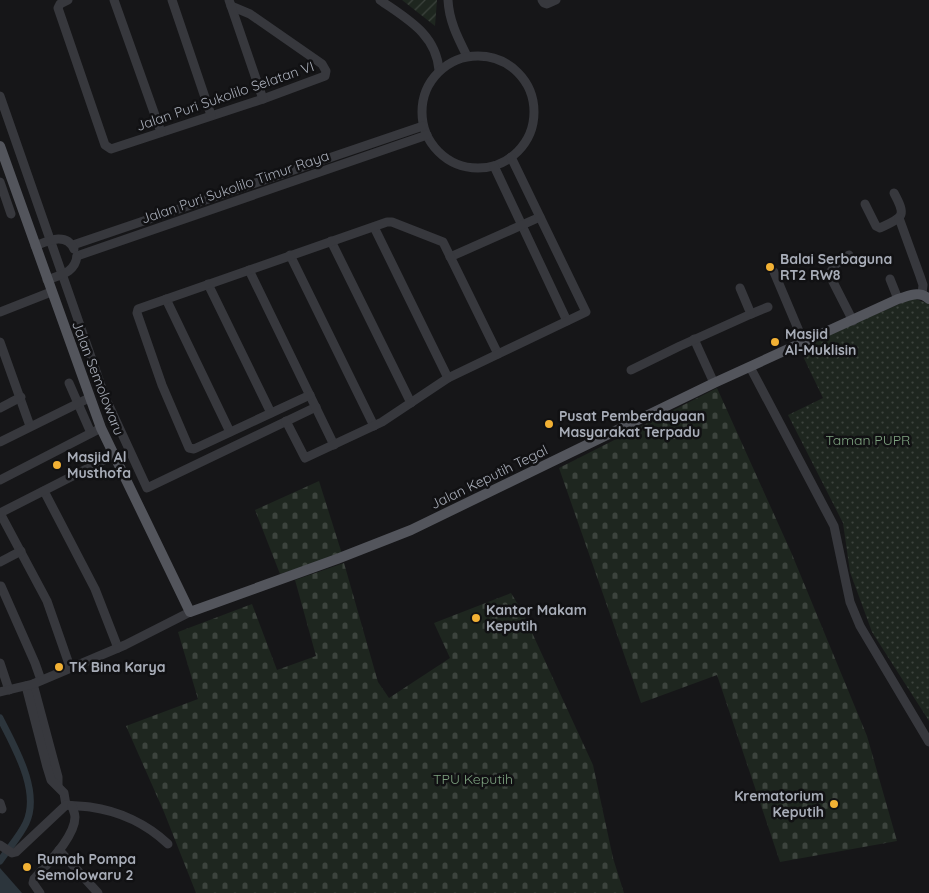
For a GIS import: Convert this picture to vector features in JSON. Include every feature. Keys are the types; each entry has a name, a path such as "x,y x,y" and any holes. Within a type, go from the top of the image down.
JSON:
{"main road":[{"name":"Jalan Semolowaru","path":"0,146 3,166 43,243 51,292 88,398 96,430 114,456 190,612"},
{"name":"Jalan Keputih Tegal","path":"190,612 411,530 714,384 898,300 914,294 926,297"}],"street":[{"name":"Jalan Puri Sukolilo Selatan VI","path":"68,0 60,4 58,8 105,145 112,150 263,99 327,74 322,64 250,14 230,3"},
{"path":"114,0 161,132"},
{"path":"172,0 211,115"},
{"path":"380,0 425,35 435,48 440,70"},
{"path":"448,0 448,9 454,29 467,56"},
{"path":"542,0 544,4 547,4 556,0"},
{"path":"230,3 263,99"},
{"path":"467,56 486,56 504,62 514,69 523,78 529,90 534,114 528,138 520,149 511,157 494,166 474,168 455,163 438,152 427,136 422,116 427,86 440,70 448,64 467,56"},
{"path":"0,96 43,243 60,275 105,397 147,488 316,406"},
{"name":"Jalan Puri Sukolilo Timur Raya","path":"43,243 61,238 73,245 423,126"},
{"name":"Jalan Puri Sukolilo Timur Raya","path":"77,256 427,136"},
{"path":"286,421 305,458 374,426 448,378 586,312 511,157"},
{"path":"494,166 567,320"},
{"path":"0,182 11,214"},
{"path":"234,190 237,201"},
{"path":"894,193 902,208 899,218 926,297"},
{"path":"864,204 878,228 899,218"},
{"path":"450,257 540,217"},
{"path":"310,395 194,450 189,448 162,384 137,313 138,309 290,255 392,222 443,242 498,354"},
{"path":"374,227 448,378"},
{"path":"331,241 411,403"},
{"path":"48,279 71,270 77,256 73,245"},
{"path":"290,255 374,426"},
{"path":"849,255 836,264 829,274 854,321"},
{"path":"249,270 334,445"},
{"path":"774,272 804,343"},
{"path":"890,279 898,300"},
{"path":"208,284 271,413"},
{"path":"740,288 751,314"},
{"path":"0,312 51,292"},
{"path":"166,299 230,432"},
{"path":"631,370 694,339 768,308"},
{"path":"694,339 714,384"},
{"path":"0,342 30,426"},
{"path":"0,372 9,367"},
{"path":"750,367 834,526 850,602 860,626 929,742"},
{"path":"0,480 96,430 77,403 69,383"},
{"path":"0,408 20,397"},
{"path":"0,442 88,398"},
{"path":"70,668 46,601 0,513 114,456"},
{"path":"44,491 95,589 118,648"},
{"path":"0,562 21,551"},
{"path":"1,586 35,663 33,684 58,777 58,786 76,815 73,828 59,850 34,879 33,883 40,893"},
{"path":"0,663 5,691 33,684 118,648 190,612"},
{"path":"4,848 14,853 16,852 69,805 91,807 126,816 146,826 168,844"},
{"path":"59,850 98,893"}],"green space":[{"path":"402,0 437,0 435,26"},
{"name":"Taman PUPR","path":"913,298 929,304 929,721 872,632 850,572 843,523 788,415 823,398 799,348"},
{"path":"717,388 791,552 867,736 897,841 780,862 717,675 641,703 559,468"},
{"path":"319,481 342,554 280,574 255,510"},
{"name":"TPU Keputih","path":"344,563 378,682 389,698 450,658 434,623 511,593 522,611 593,765 613,858 624,893 196,893 164,812 126,726 198,699 178,632 252,604 277,670 316,656 295,580"}],"shaded area":[{"path":"0,868 22,893 0,893"}],"waterway":[{"path":"0,718 24,769 30,797 30,810 26,823 0,861"}],"place":[{"name":"Balai Serbaguna RT2 RW8","path":"770,267"},
{"name":"Masjid Al-Muklisin","path":"775,342"},
{"name":"Pusat Pemberdayaan Masyarakat Terpadu","path":"549,424"},
{"name":"Masjid Al Musthofa","path":"57,465"},
{"name":"Kantor Makam Keputih","path":"476,618"},
{"name":"TK Bina Karya","path":"59,667"},
{"name":"Krematorium Keputih","path":"834,804"},
{"name":"Rumah Pompa Semolowaru 2","path":"27,867"}]}
